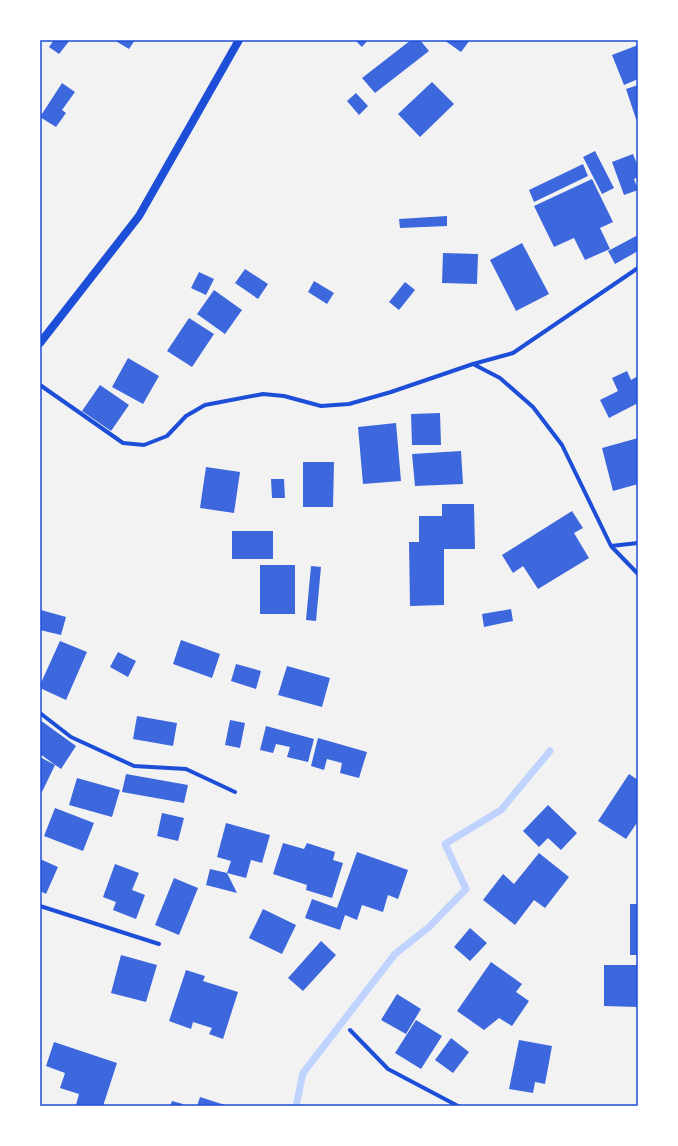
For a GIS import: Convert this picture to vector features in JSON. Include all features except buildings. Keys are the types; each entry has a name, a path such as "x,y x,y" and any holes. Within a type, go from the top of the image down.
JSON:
{"main road":[{"path":"40,343 139,216 239,40"}],"street":[{"path":"40,385 123,443 144,445 167,436 186,416 205,405 263,394 284,396 321,406 349,404 391,392 473,364 513,353 638,268"},
{"path":"473,364 500,378 533,407 562,445 611,546 638,574"},
{"path":"611,546 638,543"},
{"path":"40,713 71,736 134,766 186,769 235,792"},
{"path":"40,906 160,944"},
{"path":"350,1030 388,1069 458,1106"}],"waterway":[{"path":"296,1106 303,1073 395,954 429,927 466,889 445,844 501,810 550,751"}]}
